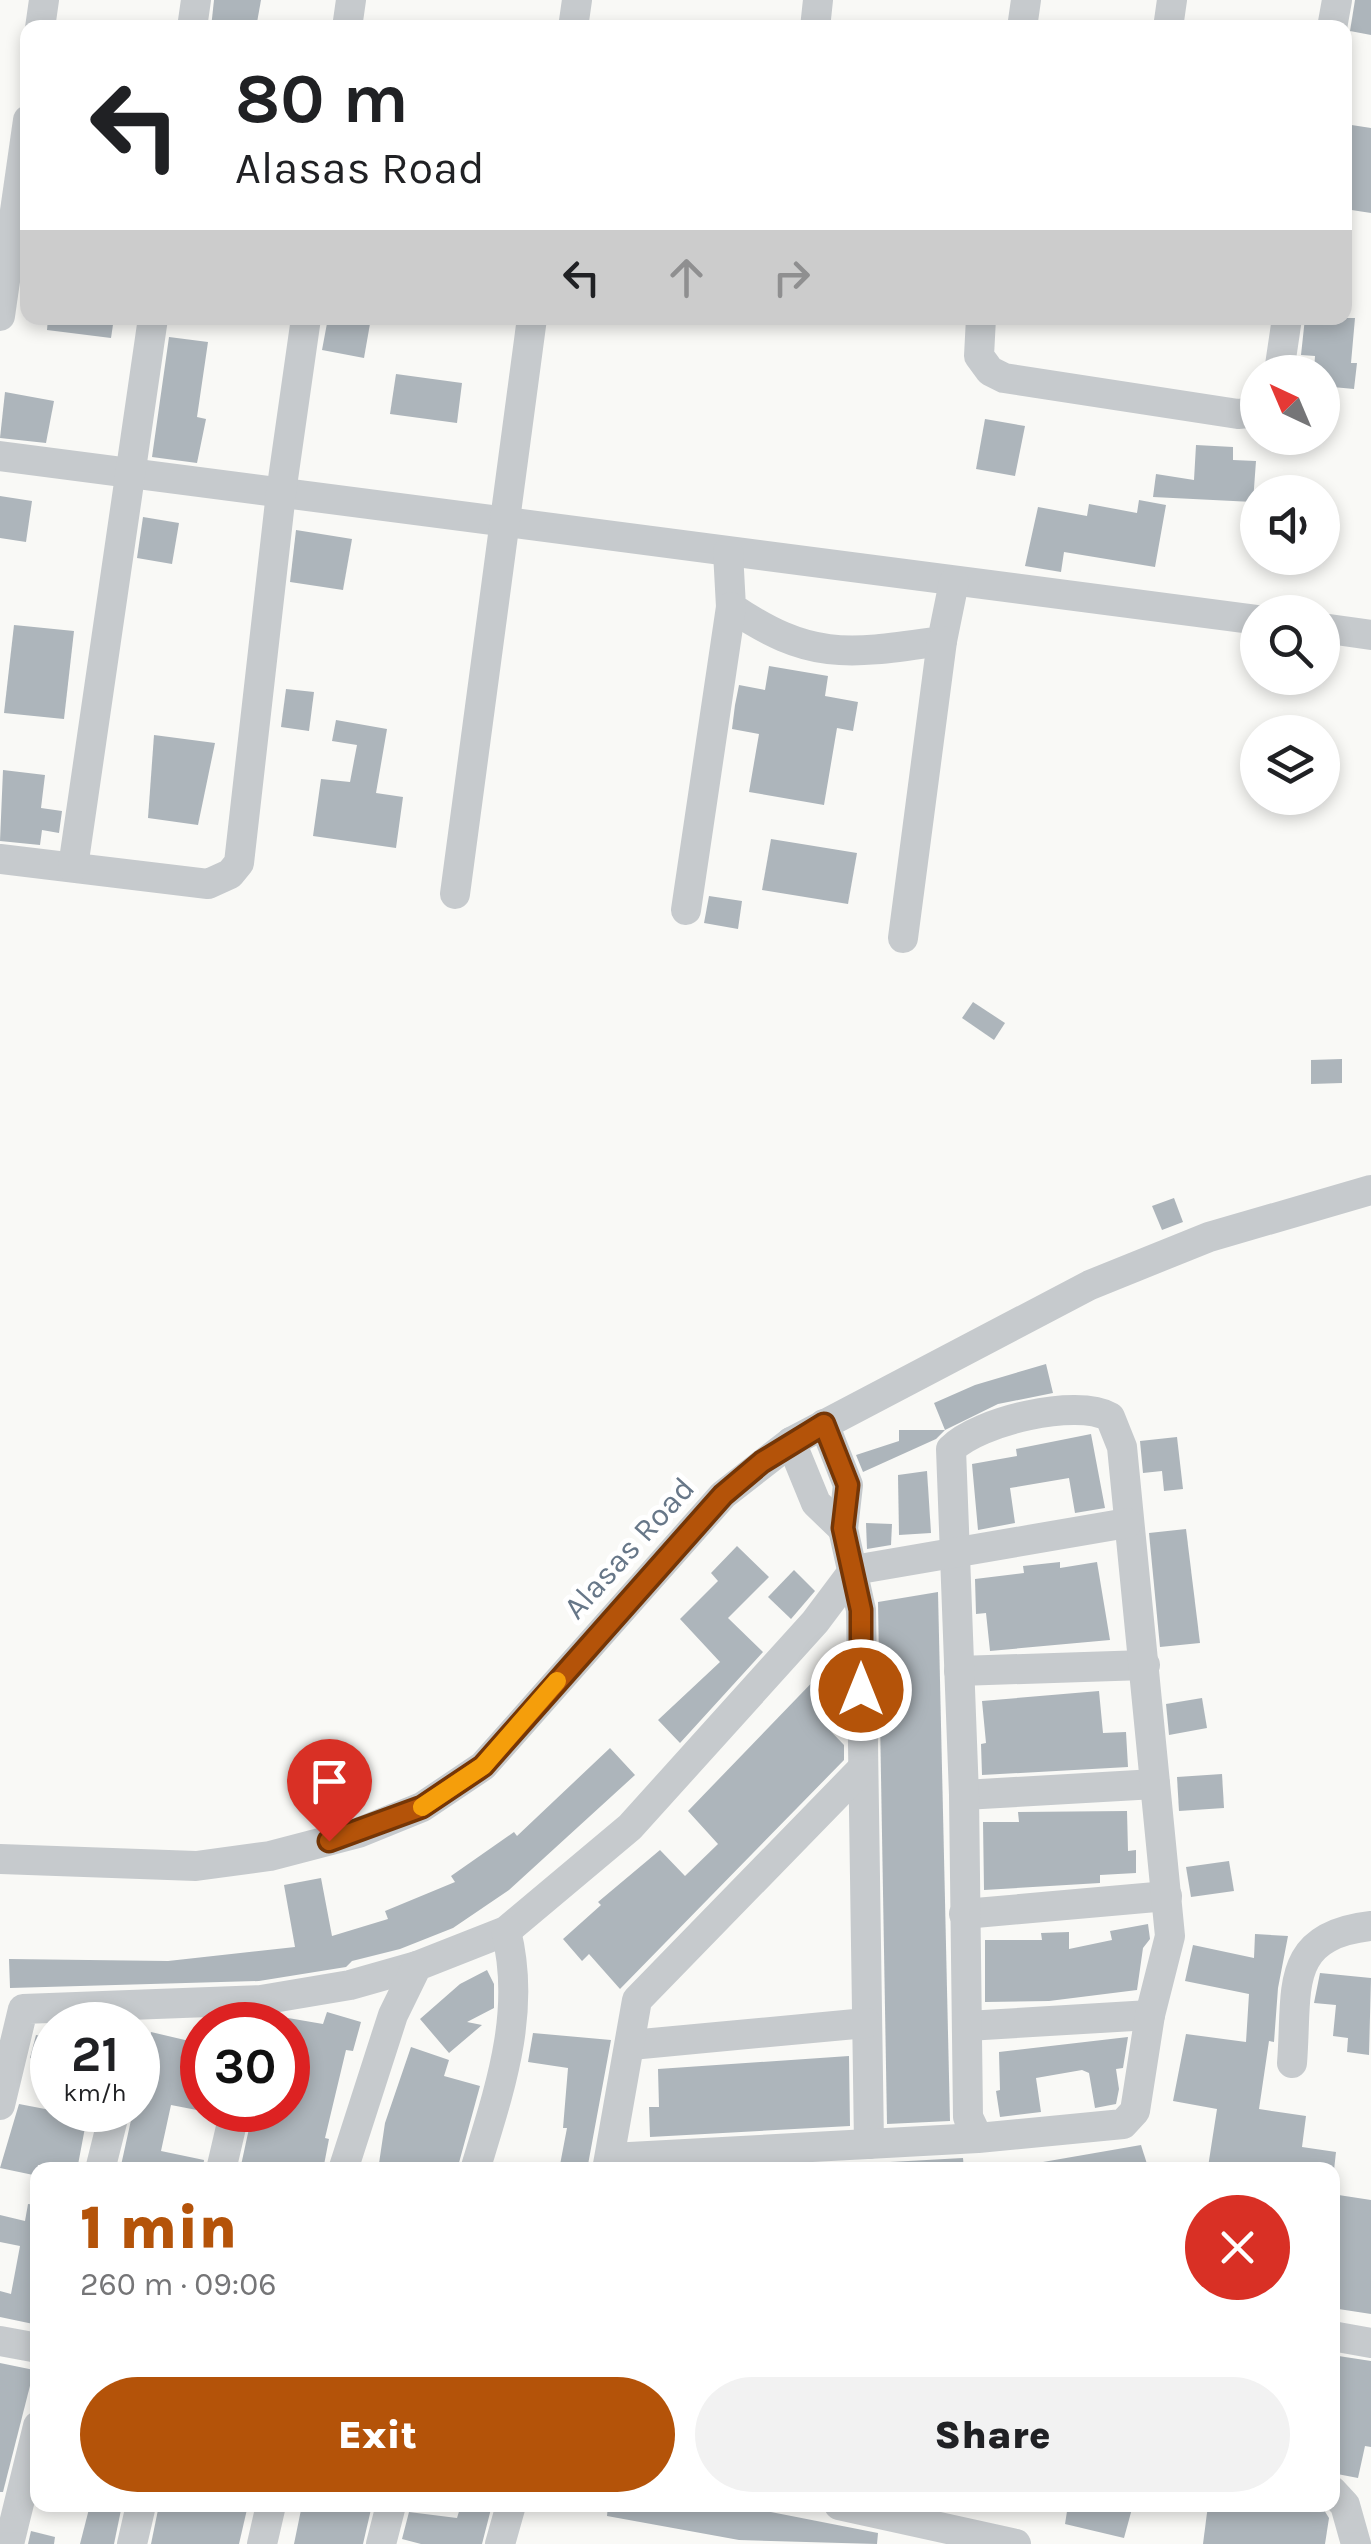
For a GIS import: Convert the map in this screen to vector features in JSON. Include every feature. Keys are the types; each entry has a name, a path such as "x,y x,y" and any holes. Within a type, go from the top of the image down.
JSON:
{"street":[{"path":"0,316 20,176"},
{"path":"73,867 151,325"},
{"path":"0,859 208,884 230,874 239,863 281,493 305,325"},
{"path":"455,894 531,325"},
{"path":"981,325 979,356 1004,378 1240,414"},
{"path":"1282,355 1286,325"},
{"path":"0,456 1240,618"},
{"path":"686,910 731,607 728,552"},
{"path":"903,938 942,641 954,582"},
{"path":"731,607 798,645 840,652 942,641"},
{"path":"1340,630 1371,634"},
{"name":"Alasas Road","path":"0,1859 196,1866 270,1856 358,1833 422,1807 483,1766 711,1508 791,1442 1090,1284 1208,1237 1371,1190"},
{"path":"635,2162 978,2138 1129,2120 1135,2111 1150,2016 1170,1936 1122,1447 1110,1417 1094,1408 1071,1407 988,1428 963,1437 951,1449 964,1794 968,2117 978,2138"},
{"path":"824,1424 848,1485 843,1528 861,1610 869,2144"},
{"path":"791,1442 816,1503 843,1528"},
{"path":"294,2002 417,1966 506,1931 630,1828 816,1622 854,1570 952,1550 1128,1523"},
{"path":"959,1671 1145,1665"},
{"path":"609,2162 638,2000 648,1985 861,1770"},
{"path":"964,1794 1155,1784"},
{"path":"964,1914 1167,1896"},
{"path":"1292,2063 1300,1967 1321,1938 1336,1930 1371,1926"},
{"path":"477,2162 504,2074 513,2018 516,1970 506,1931"},
{"path":"346,2162 393,2015 417,1966"},
{"path":"0,2105 12,2009"},
{"path":"966,2026 1150,2016"},
{"path":"631,2045 866,2023"},
{"path":"102,2162 110,2132"},
{"path":"223,2162 230,2132"},
{"path":"1340,2337 1371,2343"},
{"path":"0,2340 30,2346"},
{"path":"9,2544 30,2459"},
{"path":"1340,2498 1346,2504 1356,2544"},
{"path":"132,2544 139,2512"},
{"path":"262,2544 269,2512"},
{"path":"381,2544 388,2512"},
{"path":"500,2544 508,2512"},
{"path":"871,2512 1016,2544"}],"building":[{"path":"214,0 261,0 257,20 212,20"},
{"path":"1355,0 1371,0 1371,35 1352,31"},
{"path":"1352,125 1371,128 1371,213 1352,210"},
{"path":"1355,318 1351,363 1357,363 1354,389 1340,388 1340,355 1301,355 1304,325 1352,325"},
{"path":"47,325 113,325 111,338 47,330"},
{"path":"327,325 370,325 364,358 322,350"},
{"path":"169,337 208,342 197,417 206,419 197,463 152,457"},
{"path":"396,374 462,383 457,423 390,414"},
{"path":"5,392 54,401 46,443 0,438"},
{"path":"985,419 1025,426 1015,476 976,469"},
{"path":"1196,445 1233,447 1233,460 1256,461 1255,475 1240,475 1240,501 1153,497 1156,474 1194,480"},
{"path":"0,496 32,501 26,542 0,538"},
{"path":"1139,500 1166,505 1155,567 1064,552 1061,572 1025,566 1038,507 1087,516 1089,504 1137,513"},
{"path":"143,517 179,523 172,564 137,558"},
{"path":"296,530 352,539 343,590 290,582"},
{"path":"14,625 74,631 64,719 4,713"},
{"path":"769,666 828,676 825,696 858,702 853,731 837,728 824,805 749,792 759,734 732,729 735,705 739,685 765,690"},
{"path":"286,689 314,692 309,731 281,727"},
{"path":"336,720 387,729 376,793 403,797 396,848 313,836 321,779 350,782 357,745 332,741"},
{"path":"154,735 215,743 198,825 148,818"},
{"path":"3,770 45,775 41,808 62,811 59,833 42,830 40,845 0,841"},
{"path":"771,839 857,853 848,904 762,890"},
{"path":"709,896 742,901 738,929 704,923"},
{"path":"973,1002 1005,1023 994,1040 962,1018"},
{"path":"1342,1059 1342,1083 1311,1084 1311,1060"},
{"path":"1174,1198 1183,1222 1162,1230 1152,1206"},
{"path":"1046,1364 1053,1393 998,1404 945,1430 934,1403 975,1385"},
{"path":"899,1430 945,1430 936,1439 863,1472 856,1455 899,1441"},
{"path":"1091,1434 1105,1508 1075,1513 1069,1478 1010,1488 1015,1523 978,1530 972,1464 1017,1456 1016,1449"},
{"path":"1177,1437 1183,1489 1164,1491 1162,1471 1143,1473 1140,1441"},
{"path":"927,1471 931,1533 899,1535 898,1475"},
{"path":"866,1523 892,1524 891,1545 867,1549"},
{"path":"1186,1529 1200,1643 1160,1647 1149,1533"},
{"path":"737,1546 769,1577 728,1618 763,1652 680,1743 658,1720 720,1662 680,1619 718,1581 711,1573"},
{"path":"1060,1562 1060,1568 1097,1562 1110,1640 990,1651 986,1613 976,1614 975,1579 1024,1573 1023,1566"},
{"path":"794,1570 815,1591 791,1619 768,1597"},
{"path":"938,1592 950,2121 887,2124 878,1602"},
{"path":"825,1669 843,1686 844,1694 820,1720 844,1745 844,1760 620,1989 589,1954 582,1961 563,1939 601,1905 598,1902 660,1850 685,1876 718,1844 688,1811"},
{"path":"1099,1691 1103,1733 1126,1732 1128,1767 982,1775 981,1744 986,1743 982,1701"},
{"path":"1202,1698 1207,1728 1169,1735 1166,1704"},
{"path":"610,1748 635,1775 509,1890 453,1928 400,1949 352,1961 346,1967 259,1981 10,1988 9,1959 168,1961 295,1947 284,1885 321,1878 332,1936 388,1919 385,1911 455,1882 451,1876 514,1832 517,1836"},
{"path":"1222,1774 1224,1808 1179,1811 1177,1777"},
{"path":"1127,1811 1128,1851 1136,1850 1136,1873 1100,1875 1100,1883 984,1890 983,1822 1019,1822 1018,1812"},
{"path":"1229,1861 1234,1891 1191,1897 1186,1867"},
{"path":"1148,1924 1150,1939 1143,1948 1137,1990 1049,2001 985,2002 985,1940 1042,1940 1041,1933 1069,1932 1069,1949 1112,1940 1110,1931"},
{"path":"1255,1934 1288,1936 1278,1988 1274,2042 1269,2041 1259,2109 1306,2116 1302,2147 1336,2152 1335,2162 1209,2162 1217,2109 1173,2101 1186,2034 1246,2042 1249,1994 1185,1981 1193,1945 1254,1958"},
{"path":"487,1970 494,1984 494,2008 467,2022 482,2025 449,2053 420,2019 460,1984"},
{"path":"1320,1973 1371,1978 1369,2055 1347,2052 1348,2038 1333,2036 1336,2005 1314,2003"},
{"path":"327,2012 361,2022 353,2051 346,2050 325,2138 329,2139 325,2162 242,2162 248,2132 310,2132 310,2022 323,2024"},
{"path":"533,2033 611,2040 588,2162 561,2162 567,2128 563,2128 568,2068 528,2062"},
{"path":"160,2034 180,2039 180,2107 171,2105 161,2151 204,2162 122,2162 128,2132 160,2132"},
{"path":"1128,2037 1123,2068 1116,2069 1116,2104 1095,2108 1089,2073 1082,2070 1036,2078 1041,2112 1000,2117 996,2091 1000,2090 999,2052"},
{"path":"411,2047 449,2060 444,2076 480,2086 459,2162 379,2162 385,2123"},
{"path":"849,2056 850,2126 650,2137 649,2107 659,2107 658,2069"},
{"path":"19,2104 30,2106 30,2132 84,2132 79,2162 30,2162 30,2174 0,2168"},
{"path":"1141,2145 1146,2162 1043,2162"},
{"path":"963,2158 963,2162 890,2162"},
{"path":"1340,2195 1371,2200 1371,2314 1340,2309"},
{"path":"30,2204 30,2323 0,2317 0,2291 11,2294 20,2246 0,2242 0,2215 25,2221"},
{"path":"1340,2356 1371,2361 1371,2447 1365,2446 1358,2478 1340,2475"},
{"path":"0,2363 30,2369 30,2386 0,2492"},
{"path":"88,2512 121,2512 114,2544 80,2544"},
{"path":"158,2512 246,2512 239,2544 151,2544"},
{"path":"301,2512 370,2512 363,2544 294,2544"},
{"path":"409,2512 457,2518 459,2512 490,2512 482,2544 421,2544 402,2539"},
{"path":"607,2512 770,2512 878,2533 877,2544 739,2540 607,2516"},
{"path":"1067,2512 1131,2512 1124,2538 1065,2524"},
{"path":"1207,2512 1325,2512 1329,2518 1325,2544 1203,2544"},
{"path":"31,2531 55,2537 54,2544 28,2544"}],"slow traffic":[{"path":"422,1807 483,1766 557,1681"}],"route":[{"path":"329,1841 422,1807 483,1766 723,1495 762,1462 824,1424 848,1485 843,1528 861,1610 861,1690"}]}
